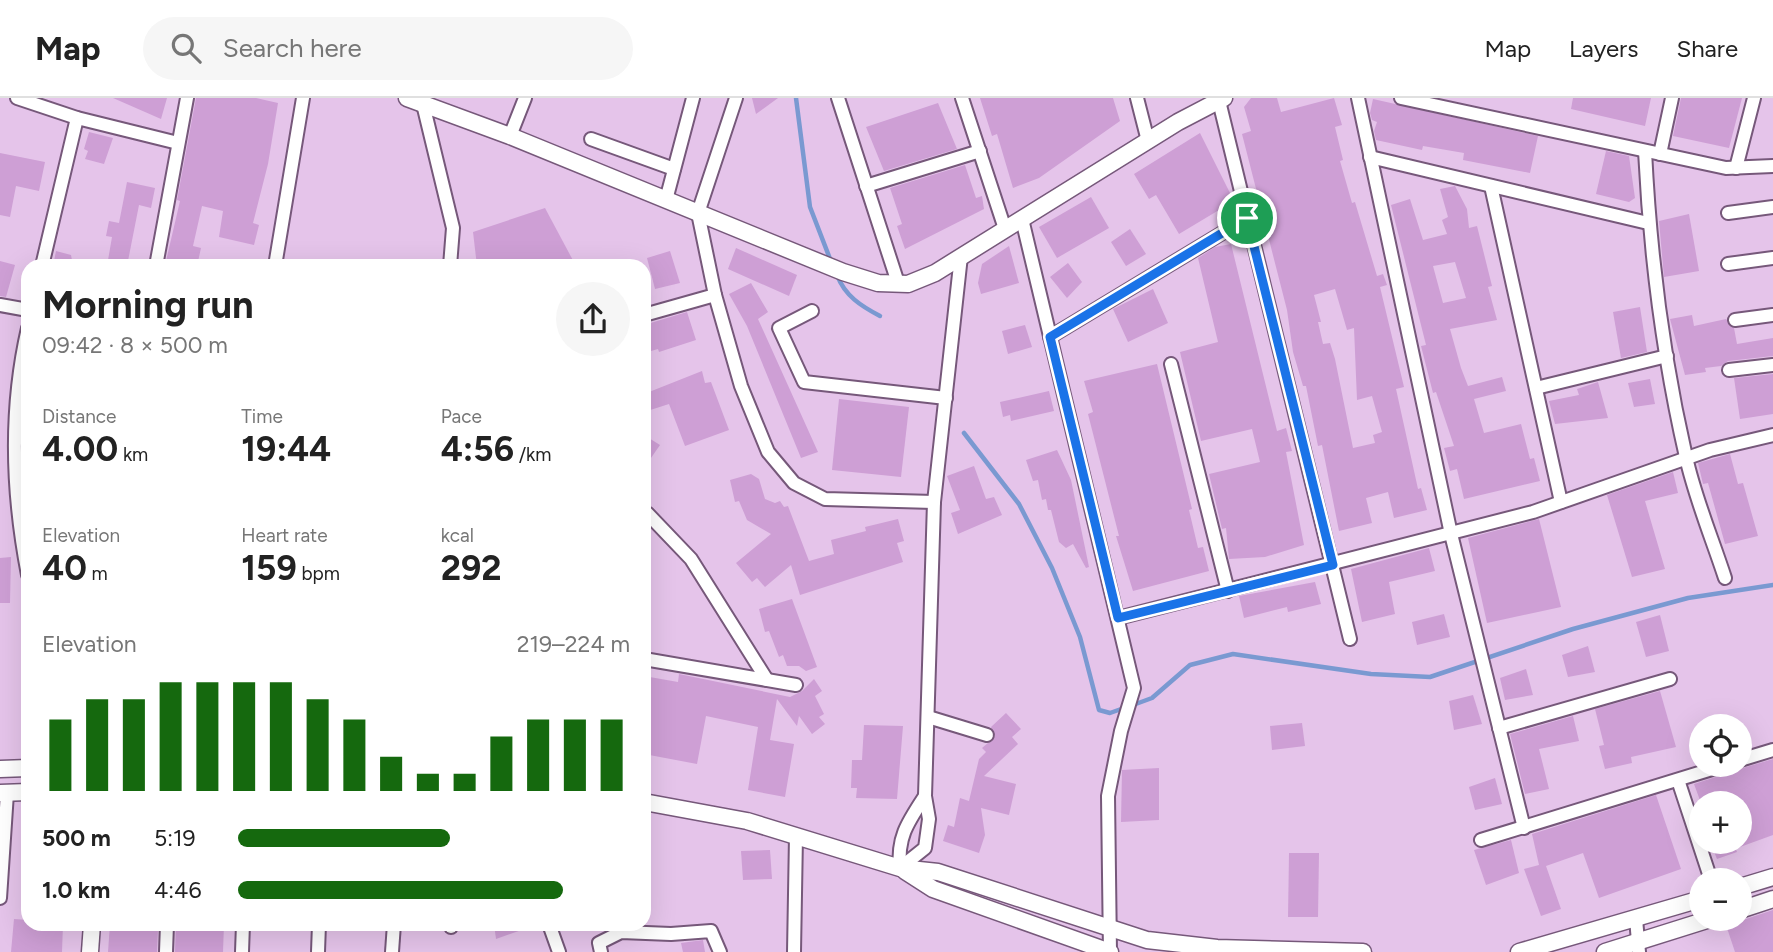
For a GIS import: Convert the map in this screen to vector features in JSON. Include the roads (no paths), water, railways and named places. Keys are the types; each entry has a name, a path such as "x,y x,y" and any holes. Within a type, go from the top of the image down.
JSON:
{"street":[{"path":"17,98 77,118 178,143"},
{"path":"157,259 187,98"},
{"path":"276,259 303,98"},
{"path":"510,136 525,98"},
{"path":"666,200 693,98"},
{"path":"736,98 698,213 715,295 741,386 768,452 794,483 825,499 934,502"},
{"path":"838,98 898,283"},
{"path":"962,98 1005,229"},
{"path":"1136,98 1148,141"},
{"path":"1358,98 1451,534 1524,828"},
{"path":"1401,98 1660,154 1735,167 1773,166"},
{"path":"1660,154 1672,98"},
{"path":"1735,167 1754,98"},
{"path":"425,102 822,265 878,282 908,284 935,273 1221,99 1247,218 1350,639"},
{"path":"425,102 453,228 451,259"},
{"path":"45,259 77,118"},
{"path":"591,139 674,169"},
{"path":"866,186 980,151"},
{"path":"1646,151 1648,223 1667,356 1686,458 1725,578"},
{"path":"1370,158 1648,223"},
{"path":"1491,186 1561,502"},
{"path":"1728,213 1773,207"},
{"path":"1050,337 1247,218"},
{"path":"900,868 933,889 1083,948 1110,952 1108,796 1121,732 1135,688 1022,219"},
{"path":"900,868 925,848 929,819 925,796 934,502 961,256"},
{"path":"1728,264 1773,258"},
{"path":"651,313 715,295"},
{"path":"0,305 21,309"},
{"path":"812,311 779,328 804,382 946,398"},
{"path":"1735,320 1773,315"},
{"path":"1536,388 1667,356"},
{"path":"21,359 17,376 13,452 21,489"},
{"path":"1171,364 1228,591"},
{"path":"1729,370 1773,365"},
{"path":"1118,618 1451,534 1561,502 1686,458 1773,435"},
{"path":"651,517 691,559 767,680"},
{"path":"651,660 796,685"},
{"path":"1499,728 1670,678"},
{"path":"928,717 987,735"},
{"path":"1752,756 1773,750"},
{"path":"0,769 21,768"},
{"path":"1481,840 1689,776"},
{"path":"1678,780 1707,868"},
{"path":"0,898 4,793"},
{"path":"900,868 898,846 909,820 925,796"},
{"path":"651,803 747,821 900,868 938,872 1147,940 1217,948 1363,952"},
{"path":"794,952 796,836"},
{"path":"1752,883 1773,877"},
{"path":"1752,905 1773,899"},
{"path":"1519,952 1689,903"},
{"path":"1636,919 1638,947"},
{"path":"1605,952 1638,947 1689,927"},
{"path":"90,952 92,931"},
{"path":"166,952 167,931"},
{"path":"242,952 243,931"},
{"path":"318,952 319,931"},
{"path":"392,952 394,931"},
{"path":"551,931 558,952"},
{"path":"601,952 599,943 621,932 711,931 720,952"}],"waterway":[{"path":"796,98 810,207 832,264"},
{"path":"837,275 854,300 880,316"},
{"path":"964,433 1019,504 1052,568 1080,637 1099,710 1110,713 1124,708"},
{"path":"1133,705 1152,698 1190,665 1233,654 1371,674 1430,677 1573,629 1688,598 1773,585"}]}
